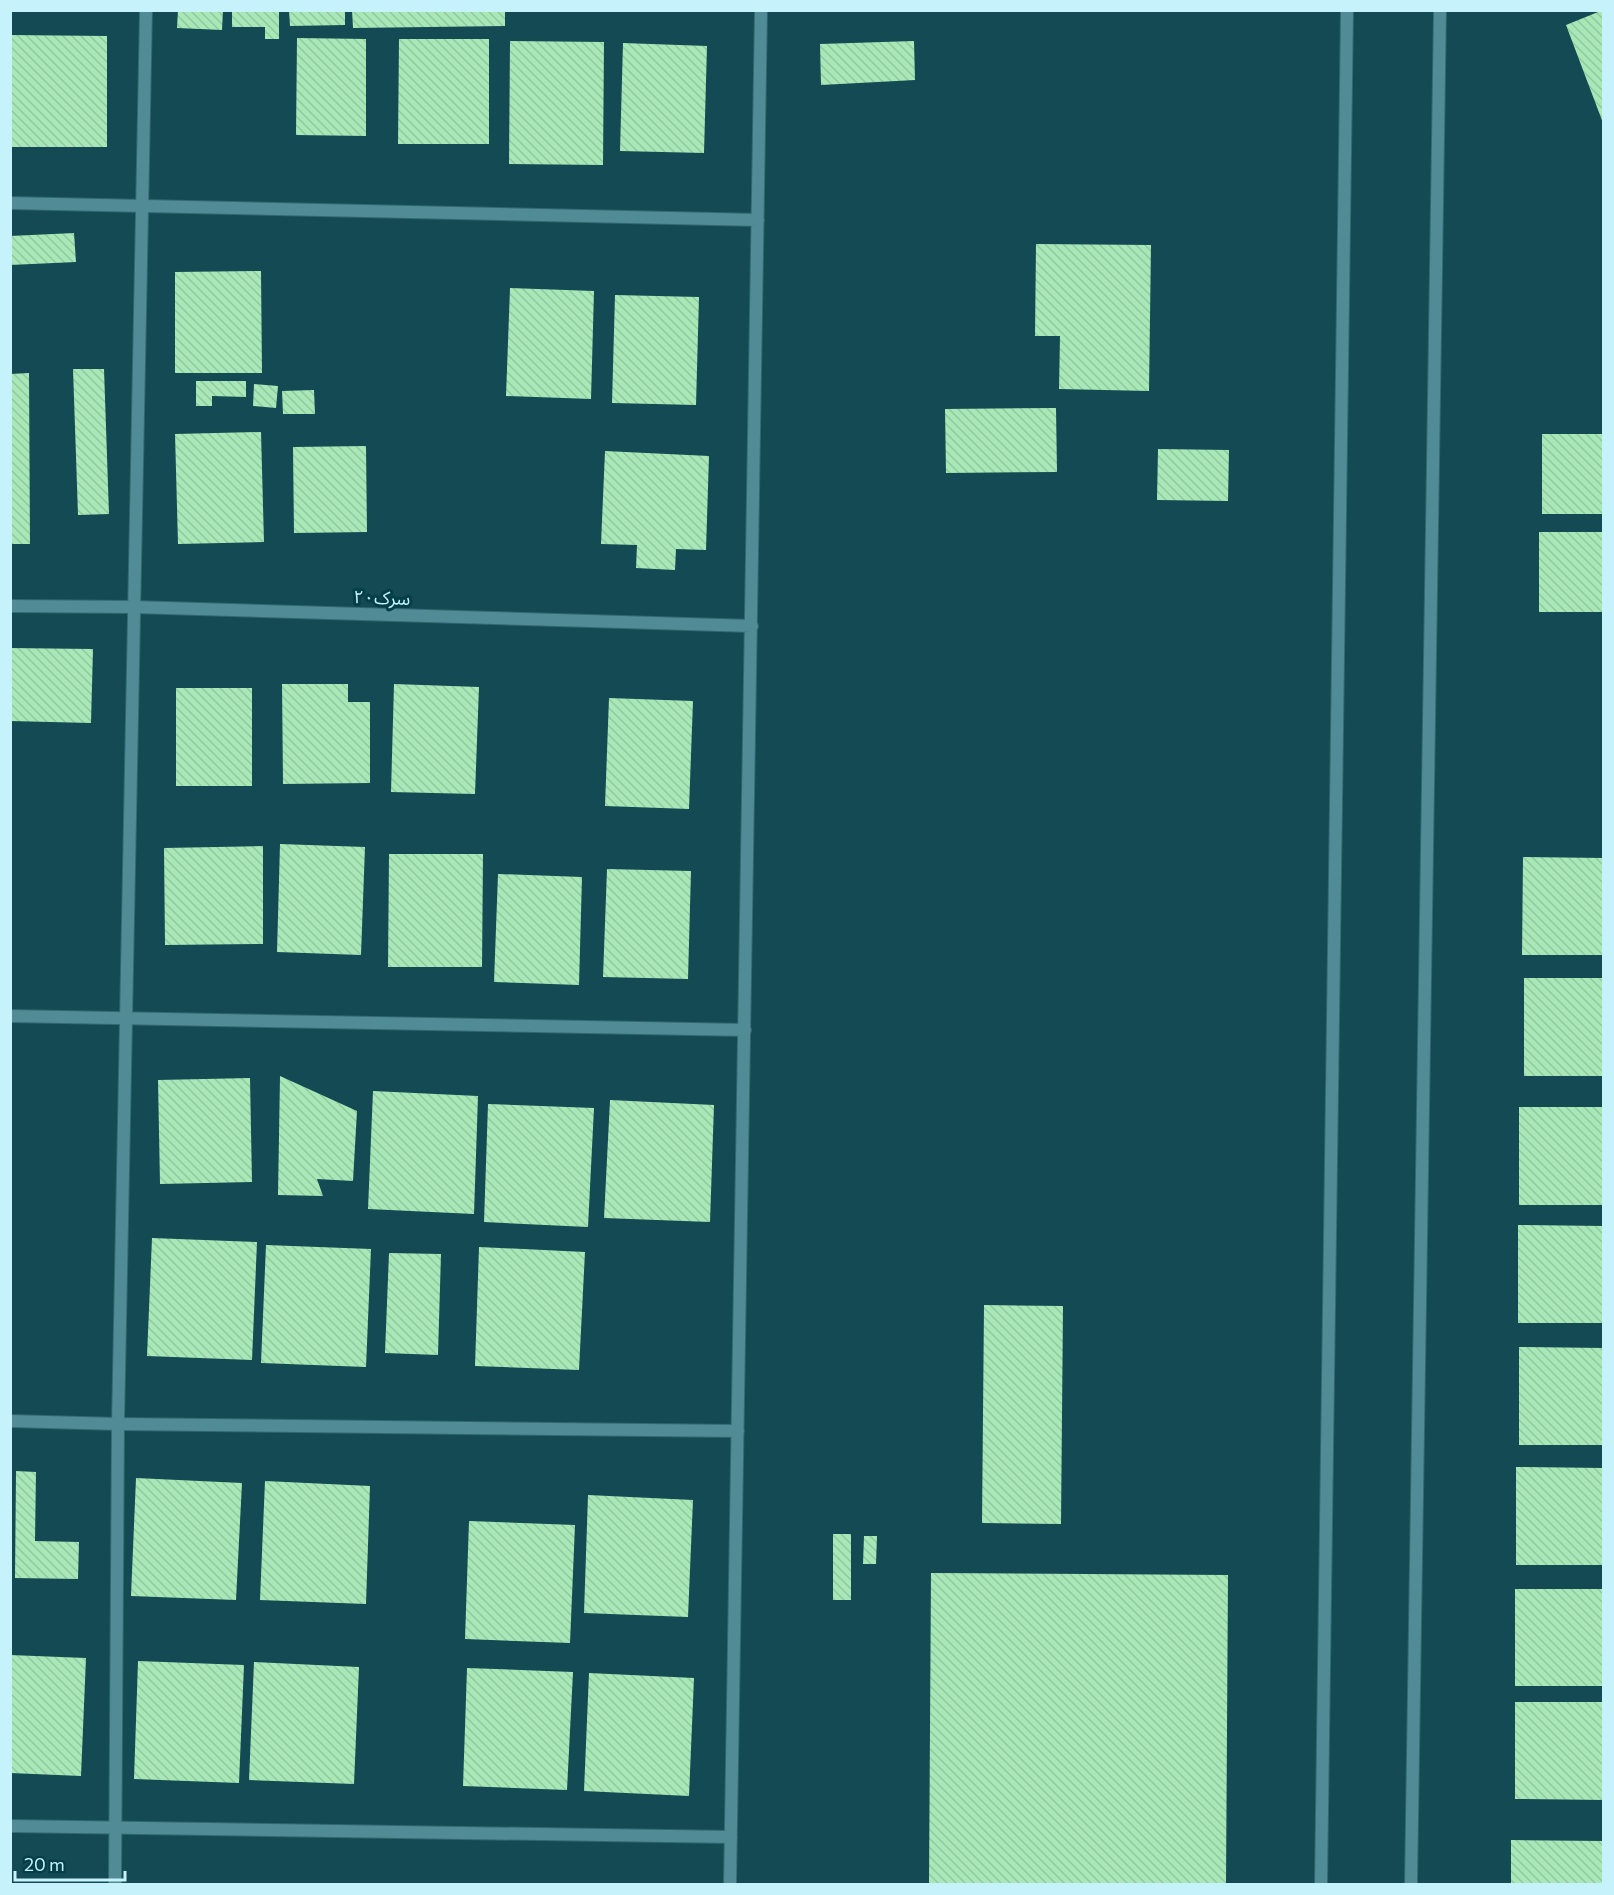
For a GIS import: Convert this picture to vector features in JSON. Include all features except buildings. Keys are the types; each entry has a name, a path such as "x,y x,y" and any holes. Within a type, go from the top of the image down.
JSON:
{"street":[{"path":"115,1884 118,1424 146,10"},
{"path":"730,1884 761,10"},
{"path":"1321,1884 1347,10"},
{"path":"1410,1884 1440,10"},
{"path":"10,203 758,220"},
{"name":"سرک۲۰","path":"10,606 134,607 752,626"},
{"path":"10,1016 745,1030"},
{"path":"10,1420 118,1424 738,1431"},
{"path":"10,1826 731,1837"}]}
